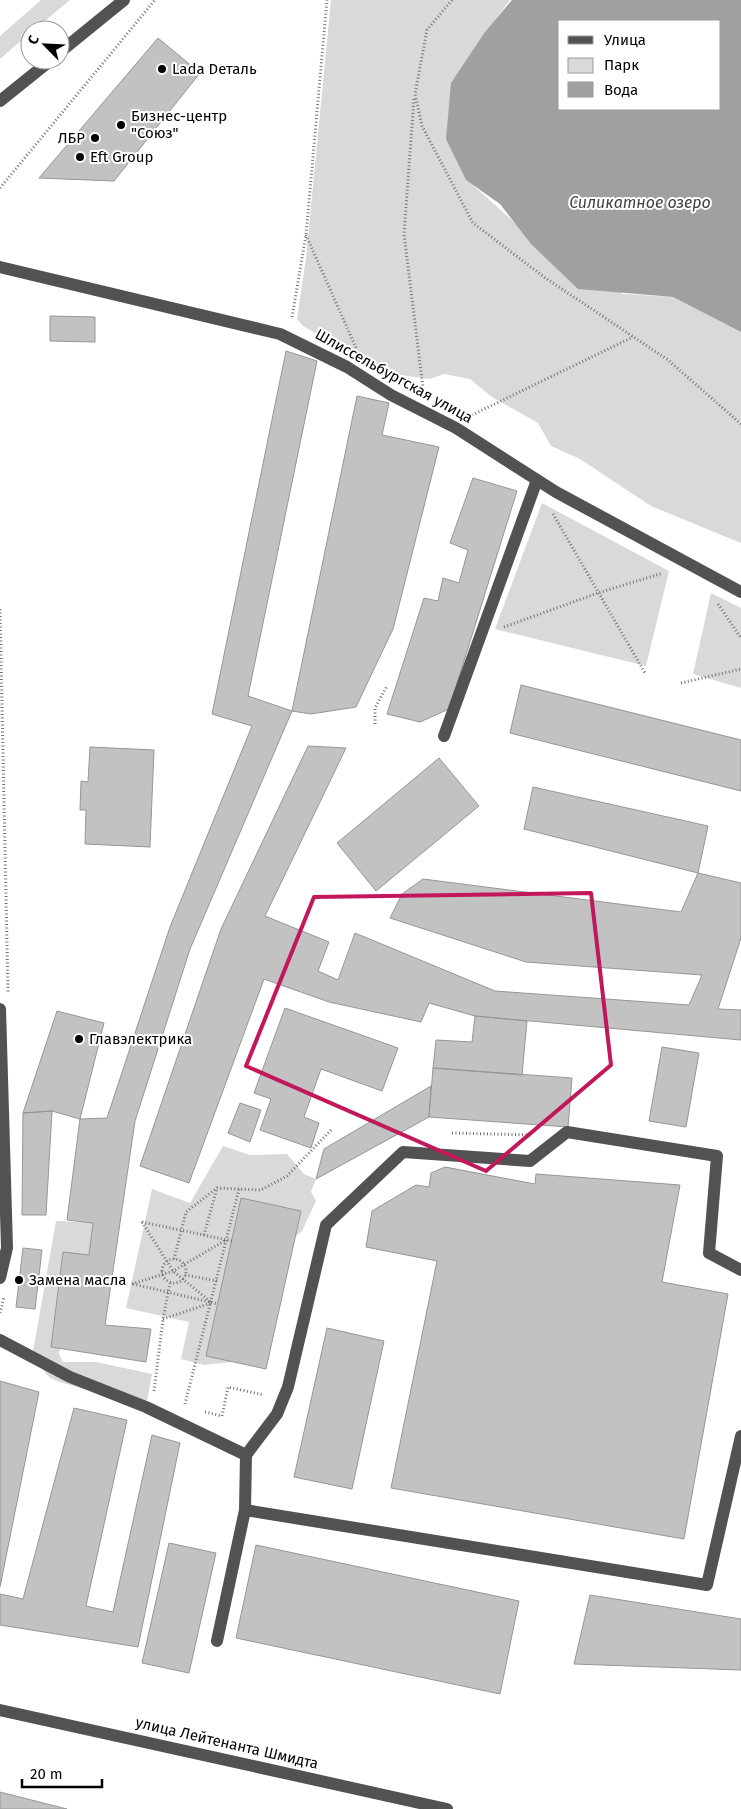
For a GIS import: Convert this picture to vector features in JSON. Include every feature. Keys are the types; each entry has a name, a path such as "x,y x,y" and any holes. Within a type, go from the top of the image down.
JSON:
{"street":[{"path":"70,44 124,0"},
{"path":"0,101 38,70"},
{"name":"Шлиссельбургская улица","path":"0,267 280,334 347,367 391,395 456,428 556,492 741,592"},
{"path":"444,736 536,480"},
{"path":"0,1009 7,1248 0,1278"},
{"path":"217,1641 245,1510 246,1455 277,1414 288,1387 326,1225 404,1152 530,1161 567,1132 718,1156 709,1253 741,1270"},
{"path":"0,1340 70,1377 146,1407 246,1455"},
{"path":"245,1510 707,1585 741,1436"},
{"name":"улица Лейтенанта Шмидта","path":"0,1710 447,1809"}],"path":[{"path":"0,188 155,0"},
{"path":"290,325 306,234 327,0"},
{"path":"423,392 404,234 415,94 427,30 452,0"},
{"path":"415,94 422,126 473,223 544,278 668,360 741,424"},
{"path":"306,234 360,356"},
{"path":"470,417 634,337"},
{"path":"536,480 548,506 645,673"},
{"path":"501,628 598,593 670,571"},
{"path":"716,600 741,638"},
{"path":"0,609 8,994"},
{"path":"681,683 741,669"},
{"path":"375,724 375,708 387,686"},
{"path":"174,1260 183,1231 186,1212 217,1188 261,1190 287,1176 332,1129"},
{"path":"204,1235 217,1188"},
{"path":"212,1303 184,1277 174,1271 142,1222 232,1241"},
{"path":"218,1304 132,1284 174,1271 227,1240"},
{"path":"184,1265 174,1260 167,1261 162,1268 162,1276 170,1283 177,1283 184,1277 217,1281"},
{"path":"184,1265 184,1277"},
{"path":"154,1395 163,1319 170,1283"},
{"path":"0,1313 4,1295"},
{"path":"163,1319 212,1303"}],"highlighted area":[{"path":"591,893 611,1065 486,1171 246,1066 314,897"}],"green space":[{"path":"41,0 70,0 46,20 20,20 20,42 0,59 0,36"},
{"path":"331,0 510,0 477,44 466,179 514,222 623,294 673,297 741,332 741,543 651,506 580,459 551,446 538,423 492,397 470,379 444,374 430,379 386,373 303,326 297,319 306,258"},
{"path":"542,503 669,571 646,666 495,629"},
{"path":"711,593 741,608 741,688 693,674"},
{"path":"223,1146 250,1155 287,1154 304,1174 316,1179 311,1192 316,1201 302,1231 296,1236 262,1229 232,1362 204,1365 181,1359 189,1322 126,1308 152,1189 190,1203"},
{"path":"56,1221 102,1223 94,1282 69,1284 59,1354 63,1362 96,1362 152,1374 146,1407 50,1378 32,1357"}],"water":[{"name":"Силикатное озеро","path":"512,0 741,0 741,332 673,297 578,289 531,244 500,204 466,180 446,139 451,83 485,32"}],"building":[{"name":"Бизнес-центр \"Союз\"","path":"158,38 200,73 114,181 39,178"},
{"path":"50,316 95,317 95,342 50,341"},
{"path":"286,351 317,361 248,696 292,711 190,949 135,1121 105,1325 151,1329 146,1362 51,1347 63,1252 89,1255 93,1223 67,1220 80,1119 107,1118 170,927 252,726 212,714"},
{"path":"357,396 389,403 382,435 439,447 393,629 356,707 311,714 292,711"},
{"path":"473,478 517,491 449,709 420,722 387,714 424,598 438,601 443,578 459,583 468,550 450,543"},
{"path":"521,685 741,740 741,791 510,733"},
{"path":"308,746 346,748 265,916 329,942 318,971 338,980 355,933 495,991 689,1005 702,975 526,962 390,918 402,894 423,879 681,912 698,873 741,883 741,938 718,1009 741,1010 741,1040 475,1016 429,1003 421,1022 329,1002 264,979 189,1183 140,1166 221,929"},
{"path":"90,747 154,750 150,847 85,844 86,810 80,810 81,781 88,782"},
{"path":"439,758 479,806 376,891 337,843"},
{"path":"533,787 708,826 698,873 524,829"},
{"path":"285,1008 398,1048 382,1091 321,1069 304,1117 319,1123 311,1148 260,1130 271,1099 254,1093"},
{"path":"57,1011 104,1023 80,1119 52,1111 23,1113"},
{"path":"475,1016 527,1021 522,1075 433,1068 436,1040 472,1042"},
{"path":"662,1047 699,1053 686,1127 649,1121"},
{"path":"433,1068 572,1078 568,1127 429,1117"},
{"path":"431,1086 429,1117 316,1179 324,1149"},
{"path":"240,1103 261,1110 250,1142 228,1133"},
{"path":"52,1111 46,1215 22,1215 23,1113"},
{"path":"445,1167 535,1184 536,1174 680,1185 662,1282 728,1294 684,1539 391,1488 437,1261 366,1247 372,1211 416,1185 429,1187 431,1173"},
{"path":"241,1198 301,1211 266,1369 206,1356"},
{"path":"23,1248 42,1250 35,1309 16,1307"},
{"path":"327,1328 384,1341 352,1489 294,1477"},
{"path":"0,1381 39,1392 0,1587"},
{"path":"74,1408 127,1420 86,1606 113,1612 152,1435 180,1443 138,1647 0,1625 0,1594 23,1599"},
{"path":"169,1543 216,1553 189,1673 142,1663"},
{"path":"256,1545 519,1601 500,1694 236,1638"},
{"path":"590,1595 741,1619 741,1670 574,1664"},
{"path":"0,1792 67,1809 0,1809"}],"place":[{"name":"Lada Dеталь","path":"162,69"},
{"name":"Бизнес-центр \"Союз\"","path":"121,125"},
{"name":"ЛБР","path":"95,138"},
{"name":"Eft Group","path":"80,157"},
{"name":"Главэлектрика","path":"79,1039"},
{"name":"Замена масла","path":"19,1280"}]}
